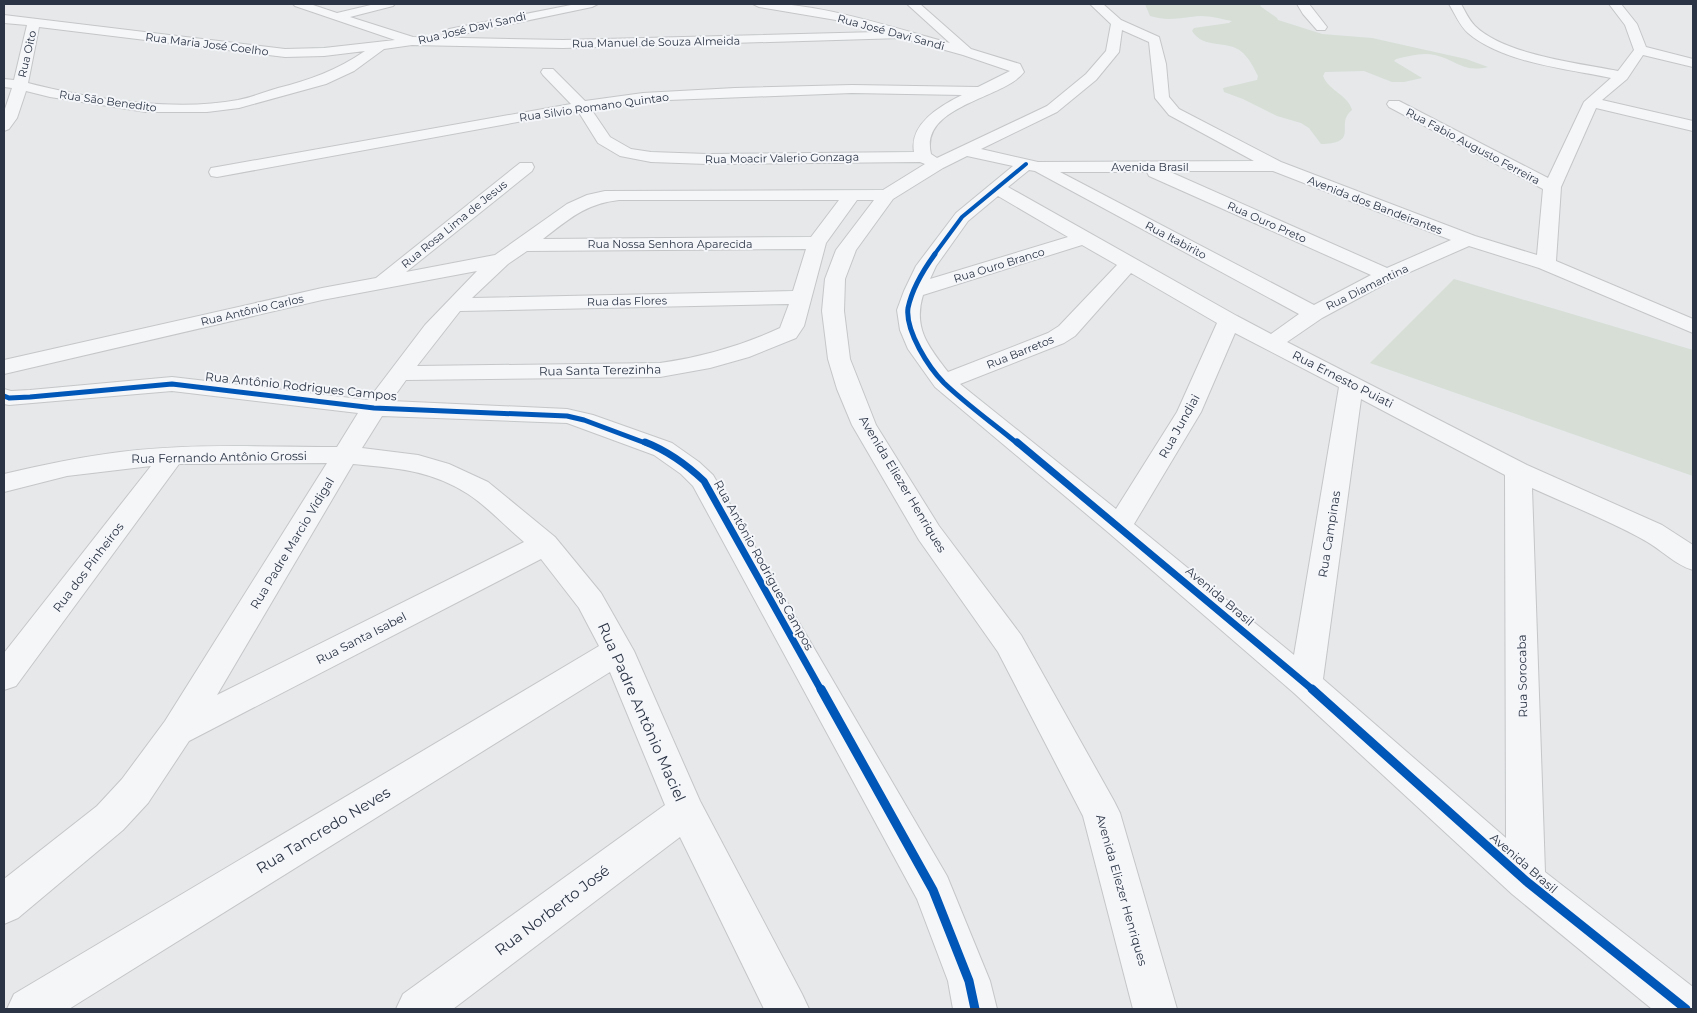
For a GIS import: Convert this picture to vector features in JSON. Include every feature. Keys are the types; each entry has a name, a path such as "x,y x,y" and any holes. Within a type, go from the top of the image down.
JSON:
{"street":[{"path":"299,4 412,41"},
{"path":"338,16 389,4"},
{"name":"Rua José Davi Sandi","path":"412,41 535,14 592,4"},
{"name":"Rua José Davi Sandi","path":"759,4 823,14 968,52 1015,67 1017,72 1009,78 976,91"},
{"path":"913,4 968,52"},
{"path":"1096,4 1117,23"},
{"path":"1303,4 1306,12 1321,27"},
{"path":"1455,4 1471,29 1494,44 1532,56 1622,76"},
{"path":"1615,4 1630,24 1640,50"},
{"name":"Rua Maria José Coelho","path":"7,20 285,53 380,46 412,41"},
{"name":"Rua Oito","path":"4,126 8,121 20,85 34,23"},
{"name":"Avenida Eliezer Henriques","path":"1117,23 1112,52 1085,82 1052,109 964,150 930,160 887,195 846,250 835,279 833,311 840,359 849,389 864,425 929,533 1010,644 1101,813 1155,1009"},
{"name":"Avenida dos Bandeirantes","path":"1117,23 1155,40 1162,98 1174,112 1275,166 1468,240 1546,264 1693,327"},
{"name":"Rua Manuel de Souza Almeida","path":"412,41 563,44 900,35"},
{"name":"Rua São Benedito","path":"4,83 50,93 146,108 182,109 239,104 321,81 349,68 380,46"},
{"path":"1546,264 1552,188 1590,102 1622,76 1640,50"},
{"path":"1640,50 1693,63"},
{"path":"285,53 321,81"},
{"path":"548,72 582,106"},
{"name":"Rua Silvio Romano Quintao","path":"217,172 582,106 663,96 924,88 976,91"},
{"path":"930,160 921,141 929,125 944,111 976,91"},
{"path":"1590,102 1693,126"},
{"name":"Rua Fabio Augusto Ferreira","path":"1394,104 1552,188"},
{"name":"Rua Moacir Valerio Gonzaga","path":"582,106 604,140 626,153 651,157 930,160"},
{"name":"Avenida Brasil","path":"964,150 1032,166 1146,168 1275,166"},
{"name":"Avenida Brasil","path":"1032,166 997,188 962,217 926,266 914,291 908,310 911,330 919,349 943,382 1119,526 1306,684 1526,881 1686,1009"},
{"name":"Rua Itabirito","path":"1032,166 1314,312"},
{"name":"Rua Rosa Lima de Jesus","path":"382,282 526,167"},
{"name":"Rua Ouro Preto","path":"1146,168 1387,276"},
{"name":"Rua Ernesto Puiati","path":"997,188 1229,321 1518,471 1652,532 1673,544 1693,560"},
{"name":"Rua Padre Marcio Vidigal","path":"4,904 110,818 135,791 177,731 374,408 399,373 455,305 501,260 524,245 574,206 595,197 619,195 887,195"},
{"path":"800,297 817,243 852,195"},
{"name":"Rua Ouro Branco","path":"914,291 1083,238"},
{"name":"Rua Diamantina","path":"1272,343 1314,312 1387,276 1468,240"},
{"name":"Rua Nossa Senhora Aparecida","path":"524,245 817,243"},
{"name":"Rua Antônio Carlos","path":"4,367 382,282 501,260"},
{"name":"Rua Barretos","path":"943,382 1056,338 1067,331 1128,264"},
{"name":"Rua das Flores","path":"455,305 800,297"},
{"name":"Rua Santa Terezinha","path":"399,373 660,370 698,365 740,354 788,333 792,326 800,297"},
{"name":"Rua Jundiai","path":"1119,526 1189,412 1229,321"},
{"name":"Rua Campinas","path":"1306,684 1351,383"},
{"name":"Rua Antônio Rodrigues Campos","path":"4,396 9,398 30,397 172,384 374,408 567,416 584,420 663,449 690,468 704,481 933,890 969,981 974,1009"},
{"name":"Rua Fernando Antônio Grossi","path":"4,483 67,468 121,460 172,456 346,455"},
{"name":"Rua Padre Antônio Maciel","path":"346,455 409,461 440,470 478,488 545,544 590,601 618,651 686,810 786,1009"},
{"name":"Rua dos Pinheiros","path":"4,677 172,456"},
{"name":"Rua Sorocaba","path":"1518,471 1526,881"},
{"name":"Rua Santa Isabel","path":"177,731 545,544"},
{"name":"Rua Tancredo Neves","path":"29,1009 618,651"},
{"name":"Rua Norberto José","path":"418,1009 686,810"}],"shaded area":[{"path":"1145,4 1262,4 1260,6 1278,20 1322,34 1372,38 1466,59 1488,67 1466,67 1442,57 1425,54 1396,59 1394,61 1422,78 1404,82 1392,82 1364,71 1325,72 1323,76 1326,81 1347,100 1352,110 1347,115 1345,121 1344,136 1333,143 1321,144 1309,128 1301,123 1277,116 1224,92 1223,88 1257,80 1258,76 1255,70 1245,54 1236,48 1209,43 1197,37 1192,31 1194,28 1232,21 1205,16 1170,19 1157,18 1150,16"},
{"path":"1454,279 1693,350 1693,476 1370,363"}],"cycle path":[{"path":"1026,164 962,217 926,266 914,291 908,310 911,330 919,349 943,382 1119,526 1306,684 1526,881 1686,1009"},
{"path":"4,396 9,398 30,397 172,384 374,408 567,416 584,420 663,449 690,468 704,481 933,890 969,981 975,1009"}]}
